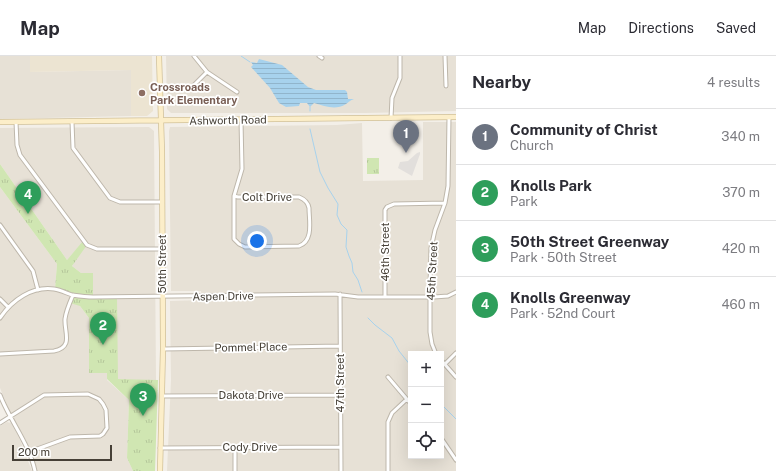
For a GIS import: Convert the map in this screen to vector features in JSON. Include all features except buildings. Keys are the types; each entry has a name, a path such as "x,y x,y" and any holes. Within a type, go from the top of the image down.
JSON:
{"main road":[{"name":"50th Street","path":"159,56 163,349 160,471"},
{"name":"Ashworth Road","path":"0,122 456,117"}],"street":[{"path":"194,56 207,72 237,92"},
{"path":"391,118 392,98 400,78 400,56"},
{"path":"445,56 446,86"},
{"path":"190,89 207,72"},
{"name":"45th Street","path":"435,351 430,332 431,248 435,230 445,203 448,186 449,117"},
{"path":"234,196 242,169 241,120"},
{"path":"16,122 17,145 20,155 85,244 97,250 162,249"},
{"path":"72,122 73,148 113,200 120,202 162,202"},
{"name":"Colt Drive","path":"234,196 299,197 304,199 309,205 308,240 303,245 299,246 245,247 239,244 234,239 234,196"},
{"name":"46th Street","path":"385,297 385,210 387,207 394,204 445,203"},
{"path":"0,225 34,271 38,290"},
{"name":"Aspen Drive","path":"0,318 8,307 21,297 38,290 55,289 73,295 93,297 340,294 358,297 430,297 448,296 456,292"},
{"name":"47th Street","path":"340,294 341,471"},
{"path":"0,354 59,350 65,344 67,339 65,321 73,295"},
{"path":"0,299 8,307"},
{"name":"Pommel Place","path":"163,349 340,346"},
{"path":"456,354 445,364 456,377"},
{"path":"388,377 407,399 392,413 388,422 388,471"},
{"path":"0,395 29,452 35,471"},
{"path":"0,423 44,395 93,395 103,404 106,410 108,425 106,431 100,436 70,437 29,452"},
{"name":"Dakota Drive","path":"162,396 340,395"},
{"path":"444,442 456,460"},
{"name":"Cody Drive","path":"160,448 340,447"},
{"path":"235,448 235,471"}],"shaded area":[{"path":"0,56 30,56 31,72 131,70 131,116 0,119"},
{"name":"Crossroads Park Elementary","path":"30,56 152,56 153,111 147,116 131,116 131,70 30,72"},
{"path":"166,56 456,56 456,111 365,113 171,113 167,109"},
{"path":"423,122 456,122 456,471 167,471 171,380 170,301 202,300 201,291 171,291 170,127 337,125 362,123 363,181 423,180"},
{"path":"149,127 154,131 156,380 118,380 93,297 93,274 81,273 72,266 83,242 67,260 0,164 0,128"},
{"path":"420,152 412,176 398,168 400,162 408,161"},
{"path":"0,187 57,264 55,289 70,294 89,318 89,372 107,373 107,380 129,400 127,458 133,471 37,471 29,446 9,410 0,388"},
{"path":"7,422 11,423 20,440 32,471 0,471 0,426"}],"green space":[{"path":"367,158 379,158 379,174 367,174"},
{"path":"0,164 67,260 83,241 87,245 72,266 81,273 93,273 93,297 117,297 118,379 158,380 155,471 133,471 127,458 129,400 107,379 107,373 89,373 89,318 80,306 70,303 73,295 55,289 57,264 0,187"}],"water":[{"path":"259,59 282,65 308,87 316,90 345,90 347,92 348,99 354,99 342,106 334,108 314,103 310,107 307,103 300,103 299,106 286,107 279,103 270,88 251,67 253,65 251,62 257,63"}],"waterway":[{"path":"241,56 250,62"},
{"path":"310,129 320,172 338,204 337,215 341,224 347,230 346,247 352,263 353,272 358,280 362,292"},
{"path":"368,318 392,338 399,351 408,362"},
{"path":"444,407 456,419"}],"place":[{"name":"Crossroads Park Elementary","path":"142,93"},
{"name":"Community of Christ","path":"406,153"},
{"name":"Knolls Greenway","path":"28,214"},
{"name":"Knolls Park","path":"103,345"},
{"name":"50th Street Greenway","path":"143,416"}]}
